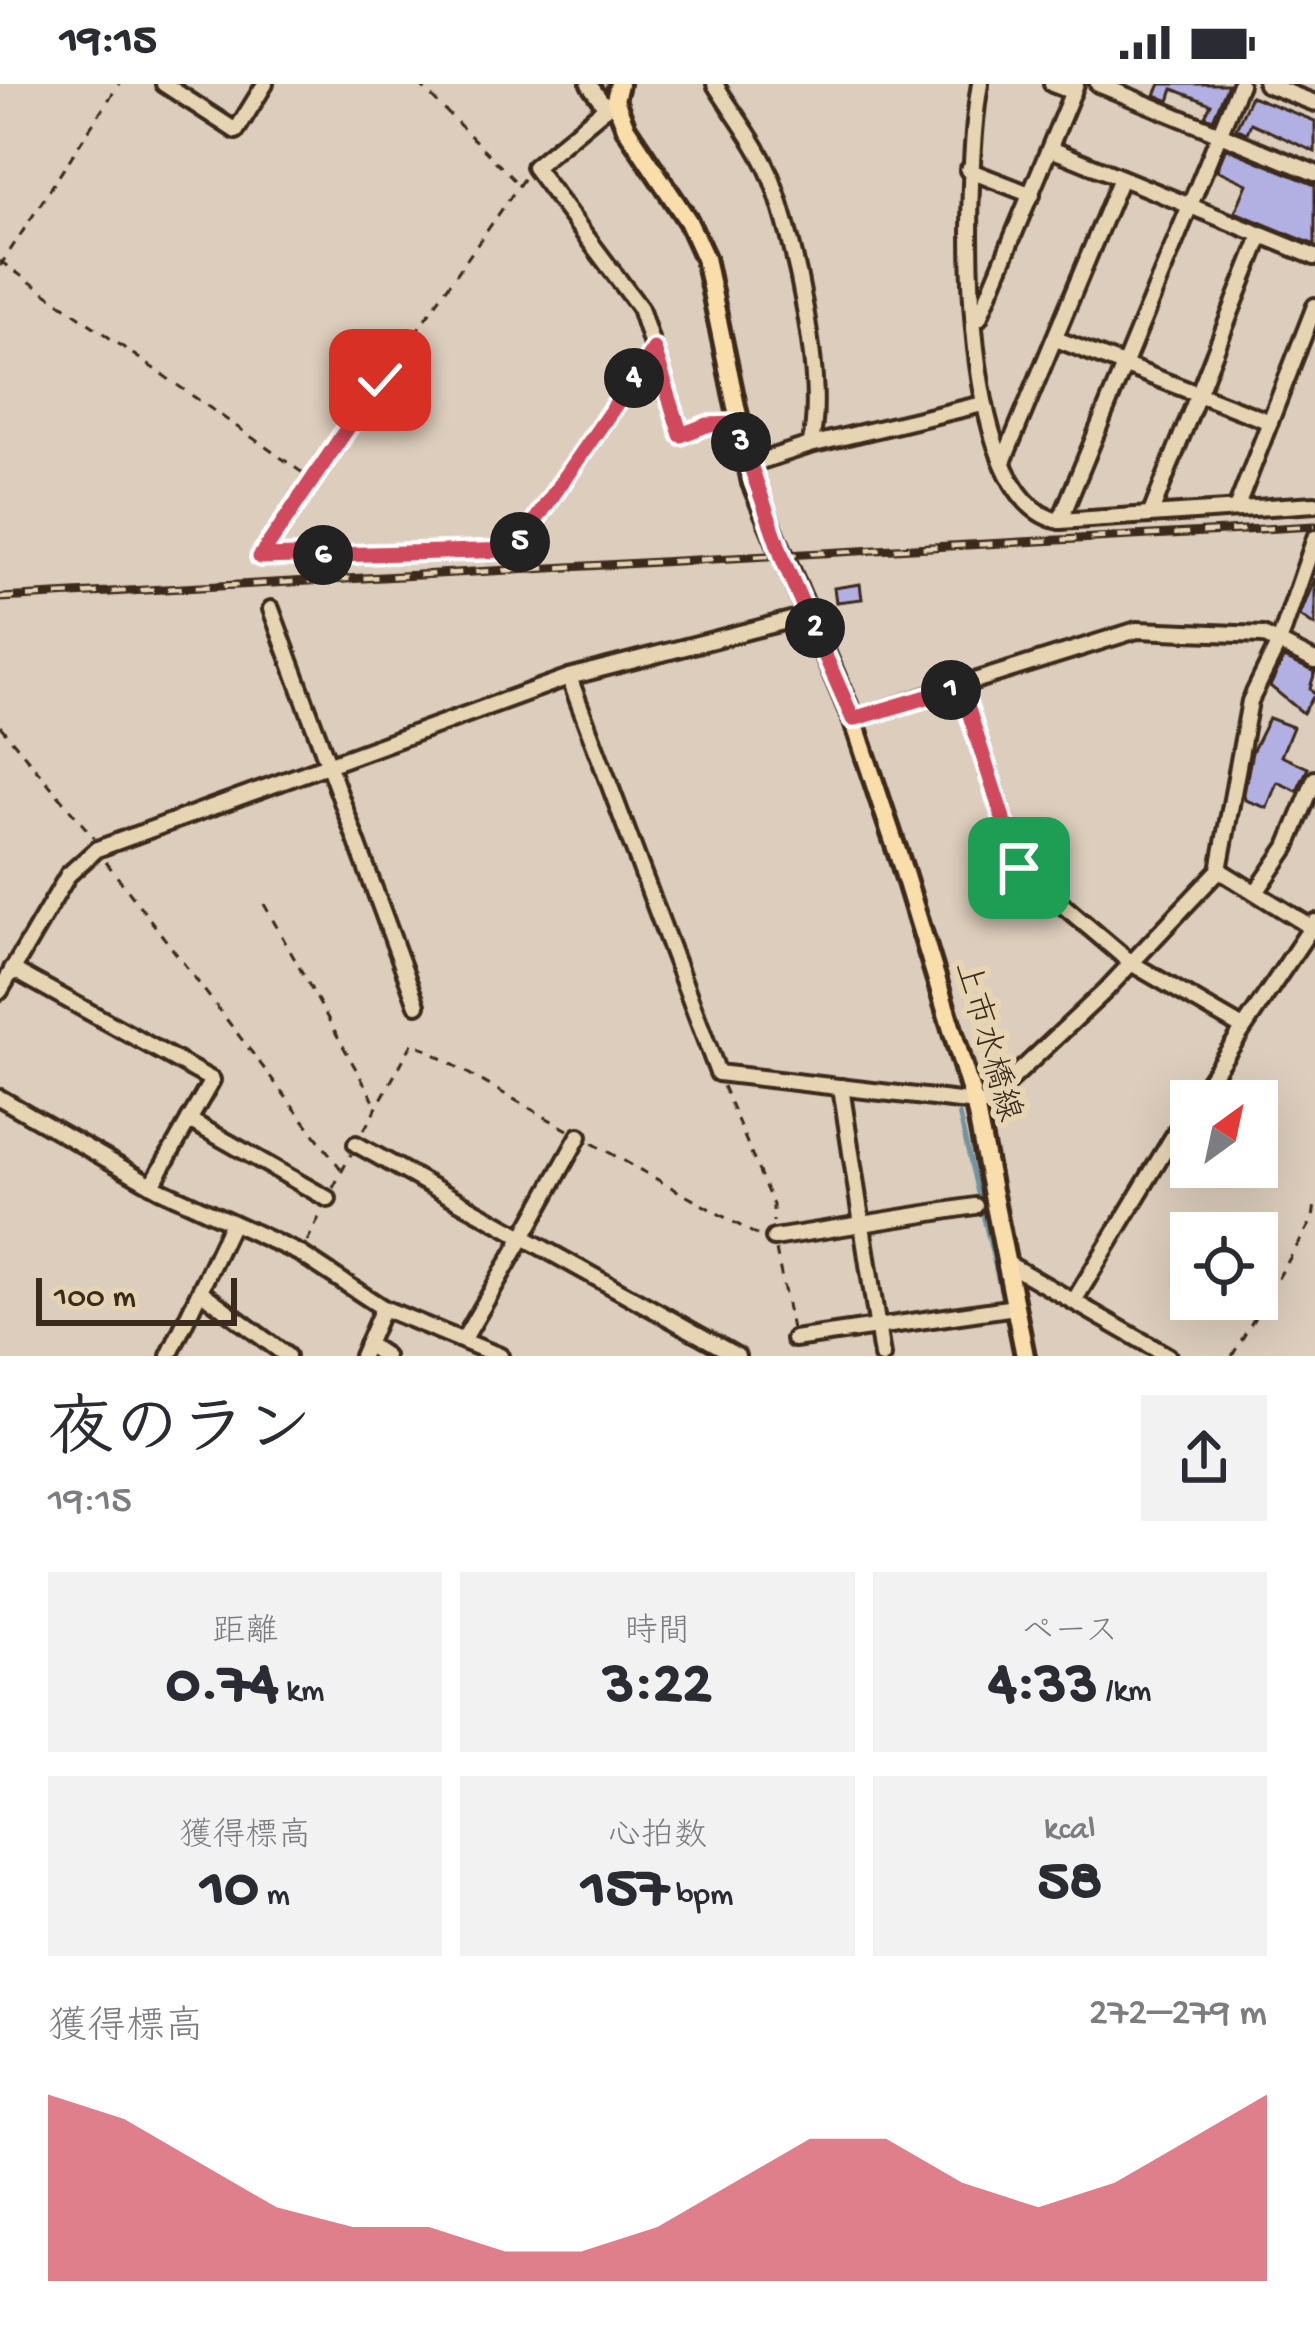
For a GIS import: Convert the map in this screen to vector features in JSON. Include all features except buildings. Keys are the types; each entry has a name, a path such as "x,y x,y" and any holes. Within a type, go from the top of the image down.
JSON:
{"main road":[{"name":"上市水橋線","path":"613,96 705,258 748,465 853,719 975,1105 1025,1356"}],"street":[{"path":"164,84 236,130 265,84"},
{"path":"589,84 613,96 534,167 640,308 681,435 707,425 736,424"},
{"path":"715,84 771,176 792,252 814,378 810,445"},
{"path":"980,84 968,170 983,404 1003,463 1025,504 1042,518 1060,521 1315,504"},
{"path":"976,325 1074,88 1052,84"},
{"path":"1098,84 1315,173"},
{"path":"1060,521 1240,84"},
{"path":"1266,84 1290,88 1315,104"},
{"path":"1051,149 1315,257"},
{"path":"968,170 1032,195"},
{"path":"1003,463 1121,178"},
{"path":"1151,513 1261,236"},
{"path":"1236,509 1315,306"},
{"path":"1056,339 1270,422"},
{"path":"260,557 515,550 654,349"},
{"path":"748,465 810,445 983,404"},
{"path":"569,677 718,1073 985,1104 1028,1067 1219,870 1250,701 1280,640 1315,538"},
{"path":"271,609 417,1005"},
{"path":"0,991 68,875 97,849 569,677 810,615"},
{"path":"853,719 1137,630 1280,640 1315,661"},
{"path":"961,687 1019,868 1131,963 1243,1028"},
{"path":"1257,891 1287,848 1315,779"},
{"path":"1209,1080 1313,924 1219,870"},
{"path":"13,969 212,1080 152,1185"},
{"path":"841,1087 881,1356"},
{"path":"0,1098 152,1185 301,1254 382,1308 465,1337 500,1356"},
{"path":"189,1120 328,1199"},
{"path":"465,1337 578,1136"},
{"path":"1074,1301 1170,1142"},
{"path":"356,1144 736,1356"},
{"path":"774,1238 975,1206"},
{"path":"169,1356 231,1225"},
{"path":"1005,1262 1168,1356"},
{"path":"200,1291 287,1356"},
{"path":"794,1339 1015,1307"},
{"path":"382,1308 364,1350 386,1356"}],"path":[{"path":"119,84 1,263 311,479"},
{"path":"419,84 517,183"},
{"path":"260,557 517,183 534,167"},
{"path":"0,726 93,836 97,849 342,1171"},
{"path":"264,904 377,1107"},
{"path":"301,1254 413,1042 763,1239 774,1238"},
{"path":"718,1073 772,1205 794,1339"},
{"path":"1232,1356 1314,1220 1315,1203"}],"waterway":[{"path":"959,1114 1004,1304"},
{"path":"1006,1315 1015,1356"}],"railway":[{"path":"0,598 1315,526"}],"route":[{"path":"380,380 260,557 515,550 654,349 681,435 707,425 736,424 752,483 853,719 961,687 1019,868"}]}
